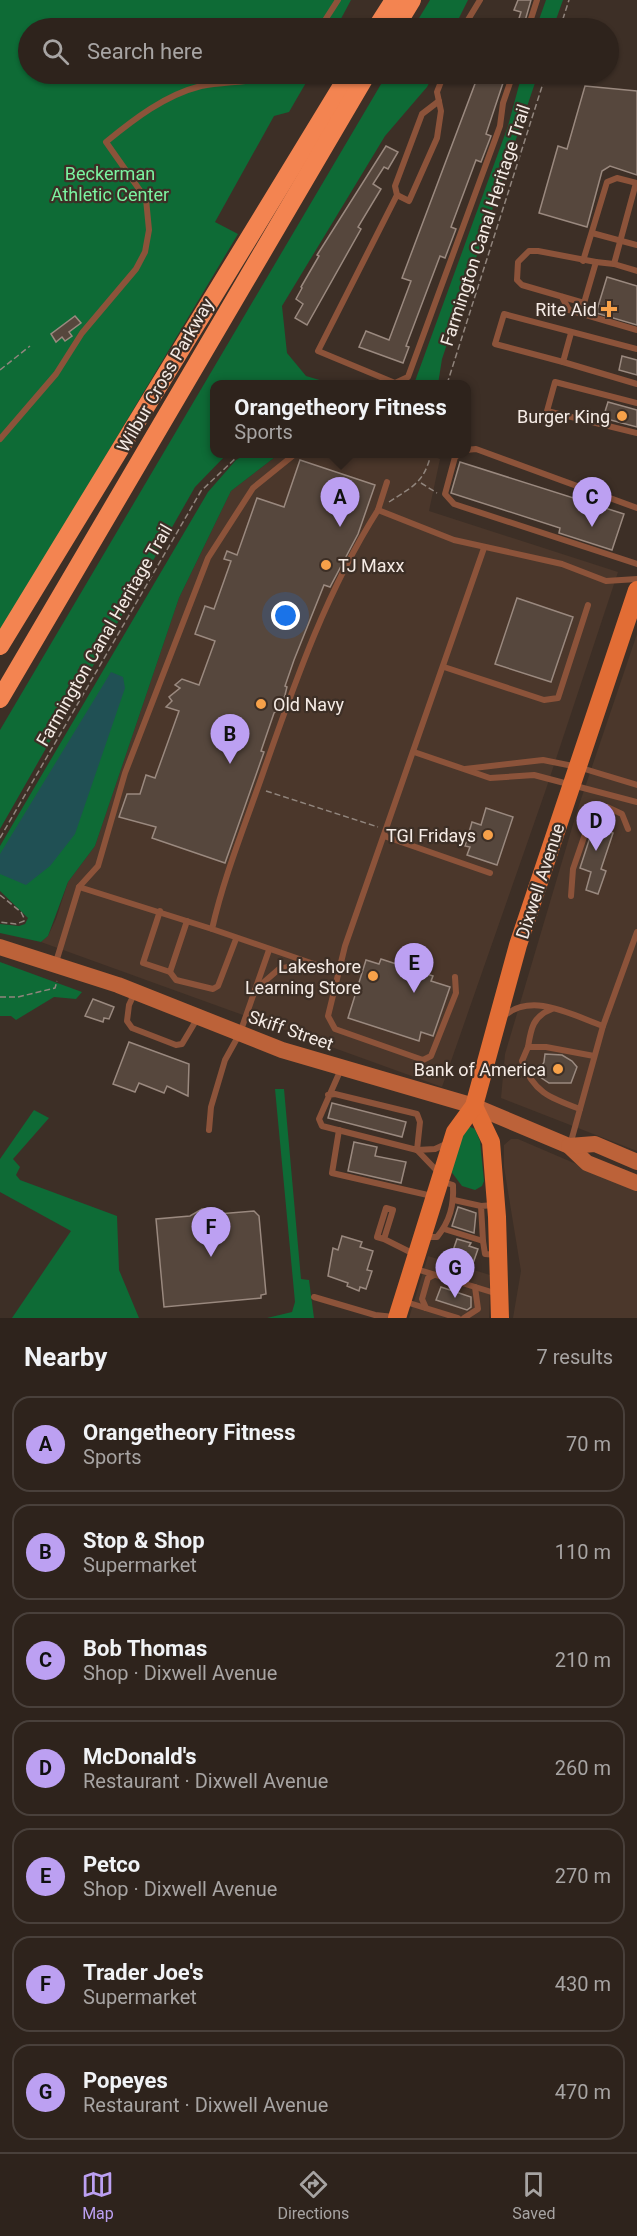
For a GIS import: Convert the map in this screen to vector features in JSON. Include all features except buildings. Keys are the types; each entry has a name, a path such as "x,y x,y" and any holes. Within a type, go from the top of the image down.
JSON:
{"highway":[{"path":"382,18 394,0"},
{"path":"400,18 412,0"},
{"name":"Wilbur Cross Parkway","path":"0,646 343,84"},
{"name":"Wilbur Cross Parkway","path":"0,699 361,84"}],"main road":[{"name":"Dixwell Avenue","path":"399,1312 414,1262 430,1237 438,1184 455,1132 474,1106 518,945 637,590"},
{"name":"Skiff Street","path":"0,947 56,973 136,992 240,1033 341,1068 474,1106 569,1146 587,1163 637,1183"},
{"path":"474,1106 491,1142 489,1206 498,1255 500,1318"},
{"name":"Skiff Street","path":"569,1146 595,1144 637,1162"}],"lane":[{"path":"326,18 338,0"},
{"path":"469,18 480,0"},
{"path":"531,18 537,0"},
{"path":"0,439 56,374 82,333 101,307 136,269 145,252 149,230 146,199 106,142 132,121 166,99 201,87 225,84"},
{"path":"397,195 409,201 437,138 441,111 437,92 440,84"},
{"path":"401,380 408,376 500,126 503,104 510,84"},
{"path":"388,380 318,351 397,195 395,186 413,132 422,114 439,101"},
{"path":"584,261 607,182 617,178 637,183 614,264"},
{"path":"592,233 637,245"},
{"path":"596,262 584,303 522,285 517,280 518,262 529,251 538,250 584,261 596,262 614,264 637,271"},
{"path":"562,297 569,310 637,330"},
{"path":"637,349 504,314 495,344 637,384"},
{"path":"562,363 571,333"},
{"path":"637,403 555,382 547,411 637,433"},
{"path":"471,450 476,449 637,508"},
{"path":"56,973 79,887 98,866 125,773 208,558 253,488 289,458"},
{"path":"455,458 445,494 454,504 637,564"},
{"path":"212,929 229,868 309,643 329,599 378,510 387,482"},
{"path":"378,510 426,531 484,548 562,564 606,581 637,579"},
{"path":"455,977 456,993 431,1056 423,1060 336,1029 328,1016 337,972 484,548"},
{"path":"444,667 476,675 544,700 558,698 588,606"},
{"path":"414,752 461,770 490,778 575,775 637,785"},
{"path":"461,770 543,760 637,802"},
{"path":"571,896 573,869 593,811 607,807 622,814 628,829"},
{"path":"384,836 490,873"},
{"path":"79,887 160,911 337,972"},
{"path":"160,911 143,963 170,972 176,980 213,989 218,986 236,939"},
{"path":"170,972 187,921"},
{"path":"569,1146 603,1026 637,932"},
{"path":"209,1130 211,1107 225,1060 240,1033 269,950"},
{"path":"255,990 279,969 293,964 311,964"},
{"path":"136,992 129,1005 127,1021 132,1028 176,1045 183,1044 199,1016"},
{"path":"493,1033 504,1016 516,1007 531,1005 552,1009 603,1026"},
{"path":"552,1009 541,1013 531,1028 528,1047 522,1061 528,1079 544,1092 580,1108"},
{"path":"528,1047 546,1047 594,1056"},
{"path":"341,1068 319,1119 322,1126 417,1150 435,1149 452,1142"},
{"path":"328,1095 335,1094 417,1113 420,1122 417,1150"},
{"path":"339,1130 332,1173 453,1185 454,1200 444,1229 430,1237"},
{"path":"417,1150 432,1163 438,1184"},
{"path":"454,1200 489,1206 483,1241 485,1254 498,1255"},
{"path":"384,1239 393,1210 386,1208 377,1237 384,1239 434,1275 499,1294"},
{"path":"444,1229 483,1241"},
{"path":"426,1308 422,1299 428,1278 434,1275"},
{"path":"464,1318 478,1309 479,1303 475,1287"},
{"path":"314,1297 375,1315 426,1308 458,1318"}],"path":[{"path":"563,18 569,0"},
{"name":"Farmington Canal Heritage Trail","path":"448,380 543,84"},
{"path":"0,370 30,346"},
{"name":"Farmington Canal Heritage Trail","path":"0,838 201,490 235,458"},
{"path":"378,510 420,482 427,471 430,458"},
{"path":"420,482 425,488 445,494"},
{"path":"266,790 379,828"},
{"path":"0,895 21,912 24,918 16,924 0,922"},
{"path":"0,997 40,993 55,988 56,973"}],"shaded area":[{"path":"274,458 438,458 440,459 429,511 618,572 545,792 442,1087 41,942 48,936 56,919 68,882 95,846 179,598 231,491"},
{"path":"637,634 637,1151 501,1098 505,1054 577,811"},
{"path":"511,1139 518,1139 637,1190 637,1318 513,1318 521,1271 504,1167 504,1145"},
{"path":"428,1256 490,1275 489,1318 409,1318"}],"green space":[{"name":"Beckerman Athletic Center","path":"0,0 351,0 341,18 18,18 18,84 305,84 289,112 274,116 215,222 238,234 0,633"},
{"path":"430,0 468,0 459,18 419,18"},
{"path":"546,0 563,0 557,18 540,18"},
{"path":"381,84 429,84 385,136 282,306 287,353 306,376 320,380 210,380 210,458 223,458 195,487 0,829 0,730"},
{"path":"519,84 535,84 442,359 439,380 415,380 508,126"},
{"path":"239,458 274,458 231,491 179,598 95,846 68,882 48,936 41,942 0,933 0,924 19,926 25,924 28,918 0,891 0,846 208,492"},
{"path":"0,962 82,992 76,999 54,997 16,1020 11,1016 0,1016"},
{"path":"275,1089 284,1089 301,1279 309,1280 314,1318 267,1318 292,1312 295,1302"},
{"path":"34,1110 49,1118 13,1159 20,1167 16,1175 20,1180 117,1216 119,1270 139,1318 12,1318 71,1231 0,1192 0,1159"},
{"path":"468,1126 475,1129 480,1141 484,1181 482,1186 475,1190 462,1186 450,1170"}],"water":[{"path":"111,672 123,677 125,688 75,834 50,866 26,885 0,874 0,854"}],"place":[{"name":"Rite Aid","path":"609,309"},
{"name":"Burger King","path":"622,416"},
{"name":"Orangetheory Fitness","path":"340,527"},
{"name":"Bob Thomas","path":"592,527"},
{"name":"TJ Maxx","path":"326,565"},
{"name":"Old Navy","path":"261,704"},
{"name":"Stop & Shop","path":"230,764"},
{"name":"TGI Fridays","path":"488,835"},
{"name":"McDonald's","path":"596,851"},
{"name":"Lakeshore Learning Store","path":"373,976"},
{"name":"Petco","path":"414,993"},
{"name":"Bank of America","path":"558,1069"},
{"name":"Trader Joe's","path":"211,1257"},
{"name":"Popeyes","path":"455,1298"}]}
